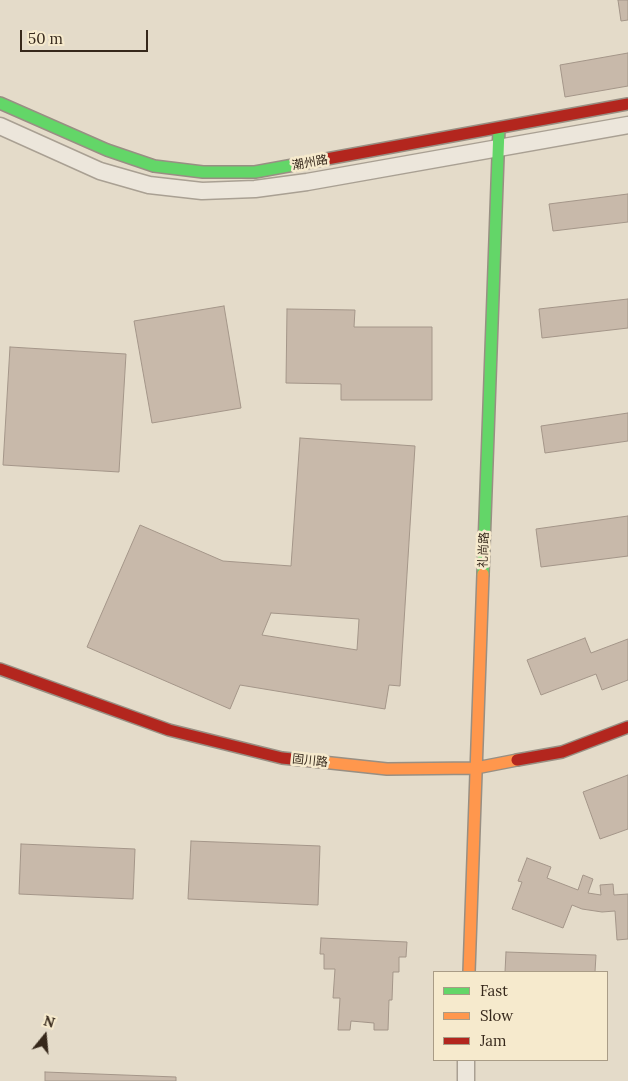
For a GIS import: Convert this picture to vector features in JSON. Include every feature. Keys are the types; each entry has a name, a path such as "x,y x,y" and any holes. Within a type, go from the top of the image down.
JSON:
{"street":[{"name":"潮州路","path":"0,102 106,150 154,166 203,172 255,172 628,104"},
{"name":"潮州路","path":"0,126 100,171 149,185 202,192 264,188 628,124"},
{"name":"礼尚路","path":"469,971 499,128"},
{"name":"固川路","path":"0,668 169,730 282,758 388,770 476,768 562,752 628,727"},
{"path":"466,1061 466,1081"}],"building":[{"path":"618,0 628,0 628,20 621,21"},
{"path":"628,53 628,86 565,97 560,65"},
{"path":"628,194 628,222 553,231 549,204"},
{"path":"628,299 628,328 542,338 539,309"},
{"path":"224,306 241,408 152,423 134,321"},
{"path":"287,309 355,310 354,327 432,327 432,400 341,400 341,384 286,383"},
{"path":"10,347 126,354 119,472 3,465"},
{"path":"628,413 628,441 545,453 541,426"},
{"path":"300,438 415,446 400,686 389,685 385,709 240,685 230,709 87,647 140,525 223,561 291,566","holes":["271,613 359,619 357,650 262,635"]},
{"path":"628,516 628,556 541,567 536,529"},
{"path":"585,638 591,653 628,639 628,680 602,690 596,674 541,695 527,660"},
{"path":"628,775 628,829 600,839 583,792"},
{"path":"191,841 320,846 318,905 188,899"},
{"path":"21,844 135,849 133,899 19,894"},
{"path":"527,858 551,867 547,878 578,890 583,875 593,879 588,893 601,895 600,885 613,884 614,895 628,894 628,939 617,940 615,911 602,912 582,909 572,905 563,928 512,909 522,882 518,881"},
{"path":"321,938 407,942 406,957 399,957 399,972 393,972 392,1000 389,1000 388,1030 374,1030 374,1023 351,1021 350,1030 338,1030 340,998 333,998 335,969 324,969 324,954 320,954"},
{"path":"506,952 596,955 595,971 505,971"},
{"path":"45,1072 176,1077 176,1081 45,1081"}],"traffic: fast":[{"path":"0,103 107,150 154,166 203,172 255,172 321,160"},
{"path":"483,574 499,128"}],"traffic: slow":[{"path":"469,971 483,574"},
{"path":"322,762 387,769 476,768 517,760"}],"traffic: jam":[{"path":"321,160 628,104"},
{"path":"0,669 169,730 282,758 322,762"},
{"path":"517,760 562,752 628,727"}]}
